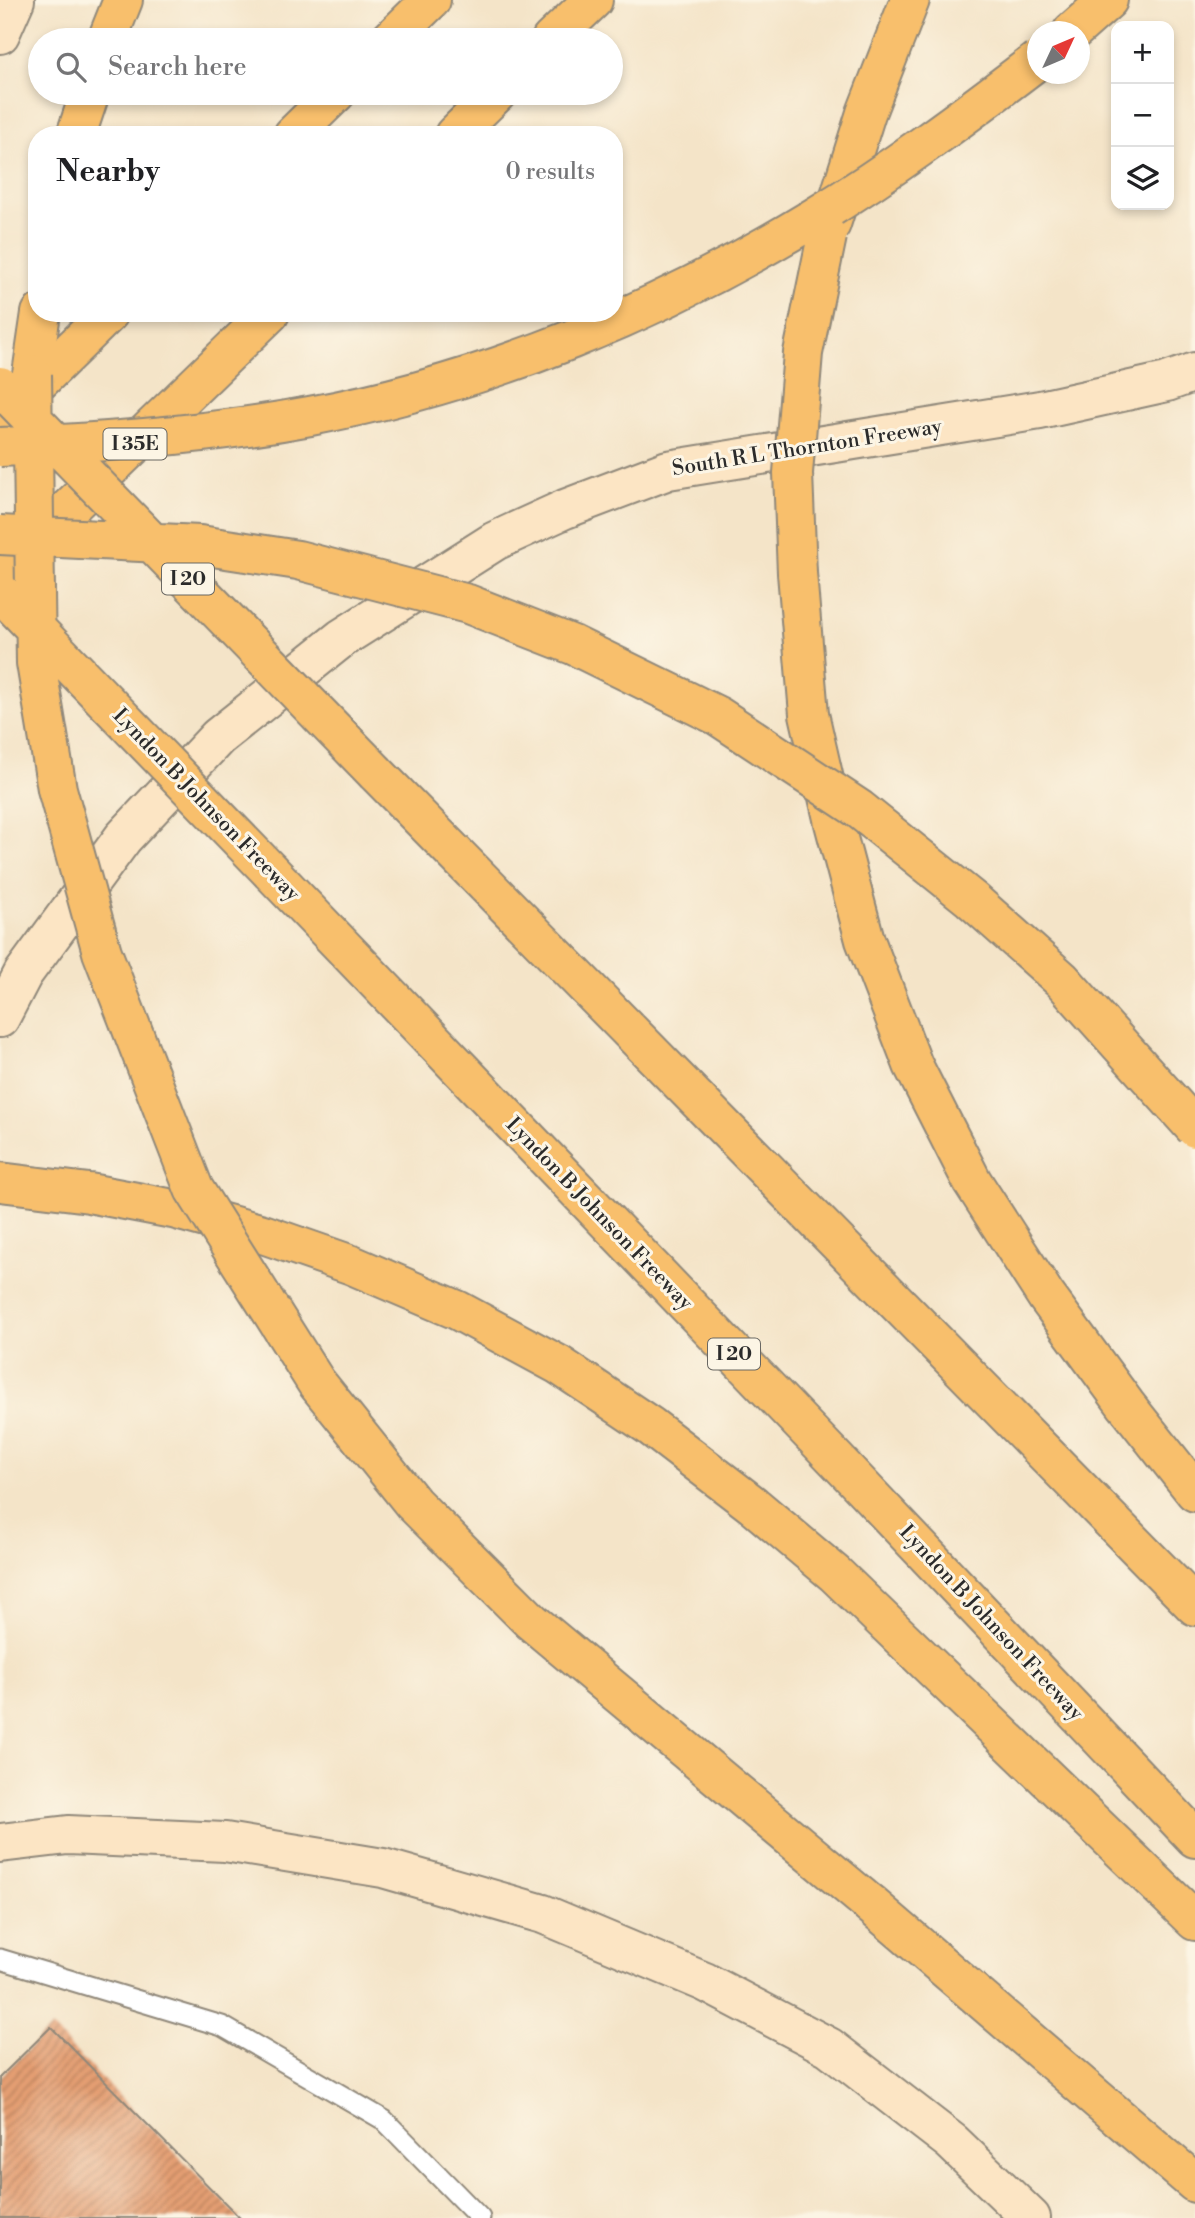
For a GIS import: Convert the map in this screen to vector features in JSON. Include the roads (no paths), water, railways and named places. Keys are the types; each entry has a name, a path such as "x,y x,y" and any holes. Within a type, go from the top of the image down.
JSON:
{"highway":[{"path":"112,28 123,0"},
{"path":"402,28 431,0"},
{"path":"564,28 593,0"},
{"path":"910,0 866,113 827,236 803,353 793,473 797,573 809,714 865,940 913,1065 972,1181 1046,1296 1126,1405 1195,1492"},
{"path":"1084,21 1108,0"},
{"path":"623,317 690,286 816,217 1027,68"},
{"path":"79,126 86,105"},
{"path":"302,126 324,105"},
{"path":"463,126 485,105"},
{"path":"40,322 32,374 36,663 57,789 102,952 194,1189 316,1382 413,1503 531,1621 869,1903 1195,2183"},
{"path":"0,420 100,322"},
{"name":"I 35E","path":"0,575 261,322"},
{"path":"0,447 189,434 312,416 409,393 505,363 612,322"},
{"name":"I 20","path":"0,386 376,773 1195,1605"},
{"path":"0,535 200,545 298,560 468,604 573,645 718,716 859,809 971,899 1062,981 1195,1128"},
{"name":"Lyndon B Johnson Freeway","path":"0,592 848,1472 1195,1838"},
{"path":"0,1182 89,1193 186,1213 263,1234 352,1265 457,1310 559,1365 650,1426 753,1505 835,1574 1195,1921"}],"main road":[{"path":"0,34 15,0"},
{"name":"South R L Thornton Freeway","path":"0,1018 23,974 123,838 218,737 342,638 495,541 565,509 668,470 1040,410 1167,382 1195,372"},
{"path":"0,1843 68,1835 225,1842 383,1868 543,1914 705,1982 829,2047 952,2142 1031,2218"}],"lane":[{"path":"0,1959 222,2026 384,2120 480,2218"}]}
